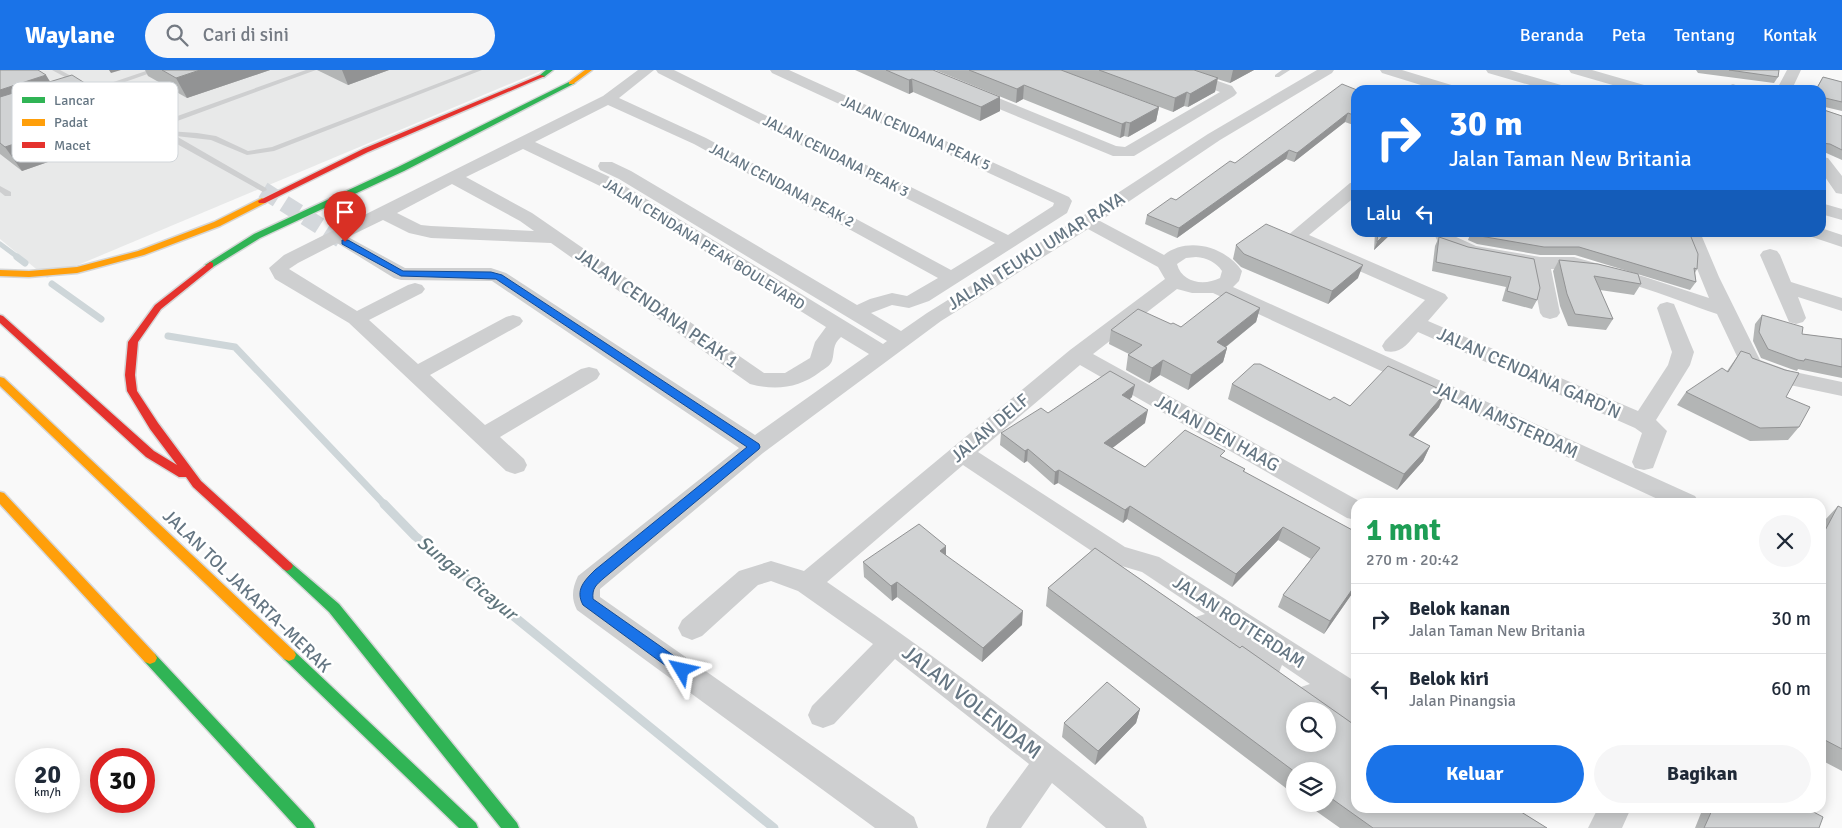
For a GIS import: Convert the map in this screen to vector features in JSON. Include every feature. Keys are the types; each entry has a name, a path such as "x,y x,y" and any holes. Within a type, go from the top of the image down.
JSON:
{"main road":[{"path":"198,484 154,426 132,391 130,376 133,342 158,306 214,262 257,236 401,169 571,83 589,70"},
{"path":"0,273 29,274 77,270 149,250 218,224 324,169 434,118 546,73"},
{"path":"0,318 150,454 198,484 334,608 512,828"},
{"name":"JALAN TOL JAKARTA–MERAK","path":"0,380 470,828"},
{"path":"0,496 307,828"}],"street":[{"path":"515,465 356,319 282,275 279,268 291,259 608,99 647,70"},
{"name":"JALAN CENDANA PEAK 3","path":"663,70 1008,242"},
{"name":"JALAN CENDANA PEAK 5","path":"777,70 1063,201 1061,209 1008,242"},
{"path":"917,70 1120,153 1128,152 1229,93 1227,89 1173,70"},
{"name":"JALAN TEUKU UMAR RAYA","path":"902,828 587,602 586,592 588,584 755,447 934,316 1092,217 1208,134 1327,70"},
{"path":"1387,70 1436,85"},
{"path":"1493,70 1546,85"},
{"path":"1576,70 1628,85"},
{"path":"1614,81 1627,70"},
{"path":"1786,85 1794,70"},
{"name":"JALAN CENDANA PEAK 2","path":"608,99 700,141 952,278"},
{"path":"1162,116 1208,134"},
{"name":"JALAN CENDANA PEAK BOULEVARD","path":"539,133 625,174 717,230 847,320 882,354"},
{"name":"JALAN CENDANA PEAK BOULEVARD","path":"522,142 606,182 697,239 847,320 900,340"},
{"path":"1826,162 1842,160"},
{"path":"1826,166 1842,189"},
{"name":"JALAN CENDANA PEAK 1","path":"452,177 526,217 758,379 774,382 798,378 821,361 821,351 826,338 847,320"},
{"name":"JALAN CENDANA GARD'N","path":"1351,191 1296,236 1438,298 1393,346"},
{"path":"638,202 656,193"},
{"path":"1826,210 1842,215"},
{"name":"JALAN CENDANA PEAK 1","path":"383,213 416,229 432,232 556,238"},
{"path":"1092,217 1174,266 1196,287 1224,282 1319,317"},
{"path":"697,239 717,230"},
{"path":"1826,235 1842,241"},
{"path":"1444,237 1446,240 1471,251 1540,263 1574,263 1638,281 1724,310"},
{"path":"1693,237 1724,310 1751,364 1795,380 1842,389"},
{"path":"345,242 401,274 491,274 499,277 755,447"},
{"path":"847,320 877,303 892,299 909,302 922,297 1008,242"},
{"path":"1174,266 1196,252 1215,256 1229,265 1232,271 1224,282"},
{"path":"1770,255 1796,318"},
{"path":"1540,263 1550,314"},
{"name":"JALAN DELF","path":"808,583 1078,355 1174,266"},
{"name":"JALAN AMSTERDAM","path":"1224,282 1678,498"},
{"path":"1782,286 1842,305"},
{"path":"356,319 415,289"},
{"name":"JALAN CENDANA GARD'N","path":"1643,422 1679,365 1683,352 1667,308"},
{"path":"415,374 513,321"},
{"name":"JALAN CENDANA GARD'N","path":"1415,323 1643,422 1656,431 1644,462"},
{"name":"JALAN DEN HAAG","path":"1078,355 1351,508"},
{"path":"484,436 589,374"},
{"name":"JALAN ROTTERDAM","path":"961,452 1117,555 1150,564 1351,695"},
{"name":"JALAN ROTTERDAM","path":"1117,555 1128,571 1138,580 1351,722"},
{"name":"JALAN VOLENDAM","path":"692,628 749,578 771,571 808,583 893,642 1049,762 1131,828"},
{"path":"823,715 893,642"},
{"path":"1002,828 1049,762"},
{"path":"1604,828 1612,813"}],"lane":[{"path":"54,70 78,82"},
{"path":"119,82 156,70"},
{"path":"178,118 313,70"},
{"path":"178,134 212,138 247,153 261,152 274,149 479,70"},
{"path":"1276,76 1287,70"},
{"path":"178,141 263,190"},
{"path":"0,188 8,194"}],"shaded area":[{"path":"0,70 543,70 47,278 0,239"}],"building":[{"path":"0,70 38,70 46,75 25,82 12,82 12,86 0,90"},
{"path":"162,70 200,70 176,78"},
{"path":"886,70 933,70 1000,97 981,107"},
{"path":"969,70 1061,70 1159,107 1130,123 1122,124 1024,85 1017,89"},
{"path":"1099,70 1194,70 1218,78 1190,94 1187,92 1175,98"},
{"path":"1729,70 1779,70 1778,77"},
{"path":"72,75 83,82 49,82"},
{"path":"1823,77 1842,82 1842,102 1826,98 1826,85 1819,85"},
{"path":"1342,84 1351,88 1351,114 1348,113 1297,153 1289,150 1179,228 1147,215 1171,198 1176,200 1230,161 1235,163"},
{"path":"12,93 12,145 5,147 0,143 0,97"},
{"path":"1826,111 1842,116 1842,150 1826,144"},
{"path":"1266,224 1363,265 1332,291 1244,254 1236,245"},
{"path":"1439,237 1468,247 1534,259 1540,288 1537,300 1507,291 1511,277 1436,262"},
{"path":"1486,237 1691,237 1698,254 1697,269 1694,268 1696,282 1579,247 1544,247"},
{"path":"1559,260 1598,264 1638,274 1641,284 1594,276 1613,319 1575,314 1567,294"},
{"path":"1226,292 1260,308 1217,342 1227,348 1191,375 1163,360 1152,368 1128,355 1142,345 1111,330 1138,309 1181,327"},
{"path":"1762,315 1803,327 1802,334 1842,339 1842,367 1805,359 1804,361 1798,360 1768,349 1759,332"},
{"path":"1741,351 1750,354 1752,358 1799,373 1786,397 1810,407 1799,427 1760,428 1686,392 1722,368 1728,372"},
{"path":"1254,364 1260,364 1330,400 1334,397 1350,406 1388,366 1446,392 1409,435 1430,446 1404,474 1232,384"},
{"path":"1110,371 1135,385 1122,395 1148,410 1104,443 1145,467 1185,430 1225,451 1220,456 1245,469 1243,471 1351,529 1351,591 1330,621 1283,595 1320,548 1283,527 1236,574 1130,506 1125,510 1059,470 1055,472 1028,449 1025,451 1001,433 1041,408 1048,413"},
{"path":"1838,506 1842,508 1842,749 1826,741 1826,529"},
{"path":"919,524 946,546 940,551 1023,611 983,648 897,582 891,586 863,562"},
{"path":"1095,548 1240,648 1242,646 1322,702 1286,702 1286,752 1336,752 1336,712 1351,722 1351,812 1336,802 1336,762 1286,762 1286,765 1048,588"},
{"path":"1107,682 1140,709 1098,751 1064,723"},
{"path":"1352,813 1522,813 1547,828 1373,828"},
{"path":"1711,813 1815,813 1823,817 1819,828 1704,828"}],"waterway":[{"name":"Sungai Cicayur","path":"0,244 19,258"},
{"name":"Sungai Cicayur","path":"17,257 25,263"},
{"name":"Sungai Cicayur","path":"52,284 101,319"},
{"name":"Sungai Cicayur","path":"168,336 235,347 385,505"},
{"name":"Sungai Cicayur","path":"384,504 415,536 774,828"}],"tunnel":[{"path":"263,190 345,242"}],"traffic: fast":[{"path":"542,76 550,70"},
{"path":"210,265 257,236 401,169 571,83"},
{"path":"287,566 334,608 511,828"},
{"path":"289,655 470,828"},
{"path":"150,658 307,828"}],"traffic: slow":[{"path":"571,83 589,70"},
{"path":"0,273 29,274 77,270 141,253 217,224 262,201"},
{"path":"0,380 289,655"},
{"path":"0,496 150,658"}],"traffic: jam":[{"path":"262,201 401,135 542,76"},
{"path":"210,265 158,307 133,342 130,375 132,391 154,426 197,484 287,566"},
{"path":"0,318 150,454 183,474"}],"route":[{"path":"345,242 401,274 496,275 755,447 588,584 586,592 587,602 682,670"}]}
